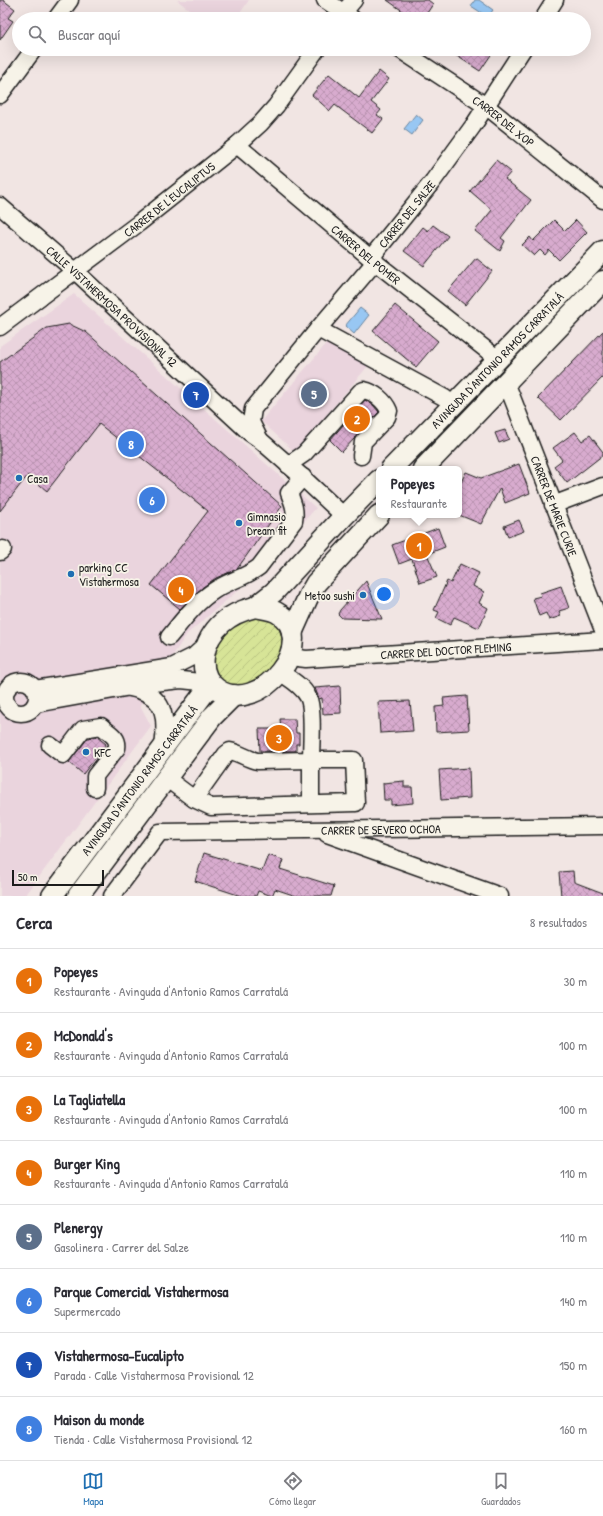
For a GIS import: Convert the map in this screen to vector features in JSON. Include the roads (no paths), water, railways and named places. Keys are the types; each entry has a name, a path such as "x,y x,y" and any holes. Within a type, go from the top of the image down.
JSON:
{"main road":[{"name":"AVINGUDA D'ANTONIO RAMOS CARRATALÁ","path":"393,466 603,251"},
{"name":"AVINGUDA D'ANTONIO RAMOS CARRATALÁ","path":"426,466 603,281"},
{"path":"376,483 274,592 255,607 233,615 222,623 213,633 206,646 203,663 206,677 211,683 224,694 234,696 244,695 256,691 269,683 280,672 290,654 292,633 316,583 376,518"},
{"path":"255,607 278,613 284,618 292,633"},
{"name":"AVINGUDA D'ANTONIO RAMOS CARRATALÁ","path":"52,896 211,683"},
{"name":"AVINGUDA D'ANTONIO RAMOS CARRATALÁ","path":"78,896 212,716 234,696"}],"street":[{"path":"61,12 70,0"},
{"path":"325,0 339,12"},
{"path":"348,12 354,0"},
{"path":"547,12 555,0"},
{"path":"0,95 29,56"},
{"name":"CARRER DE L'EUCALIPTUS","path":"0,327 139,223 237,145 262,123 312,56"},
{"name":"CARRER DEL XOP","path":"410,56 486,106 603,200"},
{"name":"CARRER DEL SALZE","path":"253,409 375,262 374,254 433,181 486,106 518,56"},
{"name":"CARRER DEL POMER","path":"237,145 375,262 498,359"},
{"name":"CALLE VISTAHERMOSA PROVISIONAL 12","path":"0,206 75,271 250,433 303,477 344,516"},
{"path":"318,329 444,398"},
{"name":"CARRER DE MARIE CURIE","path":"506,382 514,399 553,505 603,630"},
{"path":"288,465 304,454 360,392 364,390 370,391 387,405 389,411 387,417 363,442 361,456"},
{"name":"CALLE VISTAHERMOSA PROVISIONAL 12","path":"223,407 235,413 241,413 253,409 251,422 260,440"},
{"path":"169,637 193,607 203,599 219,587 252,572 259,567 294,521 294,507 289,493 303,477"},
{"path":"553,505 603,486"},
{"name":"CARRER DEL DOCTOR FLEMING","path":"290,654 298,658 306,659 603,640"},
{"path":"35,696 172,667 194,656 206,646"},
{"path":"280,672 296,683 308,697 311,708 311,803"},
{"path":"35,696 181,680 211,683"},
{"path":"19,681 30,684 35,696 28,712 22,714 6,710 8,707 5,702 5,688 19,681"},
{"path":"126,687 147,693 156,700 163,711 166,728 163,748"},
{"path":"50,745 63,755 83,729 101,726 116,738 118,743 117,748 95,776 95,788"},
{"path":"166,778 194,799 211,807 311,803 356,803 354,760 257,761 249,760 236,752 230,751 226,754 194,799"},
{"name":"CARRER DE SEVERO OCHOA","path":"112,896 160,832 603,826"},
{"path":"318,831 500,896"}],"water":[{"path":"475,0 479,0 493,10 492,12 480,12 471,6"},
{"path":"416,114 423,120 412,135 404,129"},
{"path":"360,308 369,315 354,334 345,326"}],"place":[{"name":"Plenergy","path":"314,394"},
{"name":"Vistahermosa-Eucalipto","path":"196,395"},
{"name":"McDonald's","path":"357,419"},
{"name":"Maison du monde","path":"131,444"},
{"name":"Casa","path":"19,478"},
{"name":"Parque Comercial Vistahermosa","path":"152,500"},
{"name":"Gimnasio Dream fit","path":"239,523"},
{"name":"Popeyes","path":"419,546"},
{"name":"parking CC Vistahermosa","path":"71,574"},
{"name":"Burger King","path":"181,590"},
{"name":"Metoo sushi","path":"363,595"},
{"name":"La Tagliatella","path":"279,738"},
{"name":"KFC","path":"86,752"}]}
